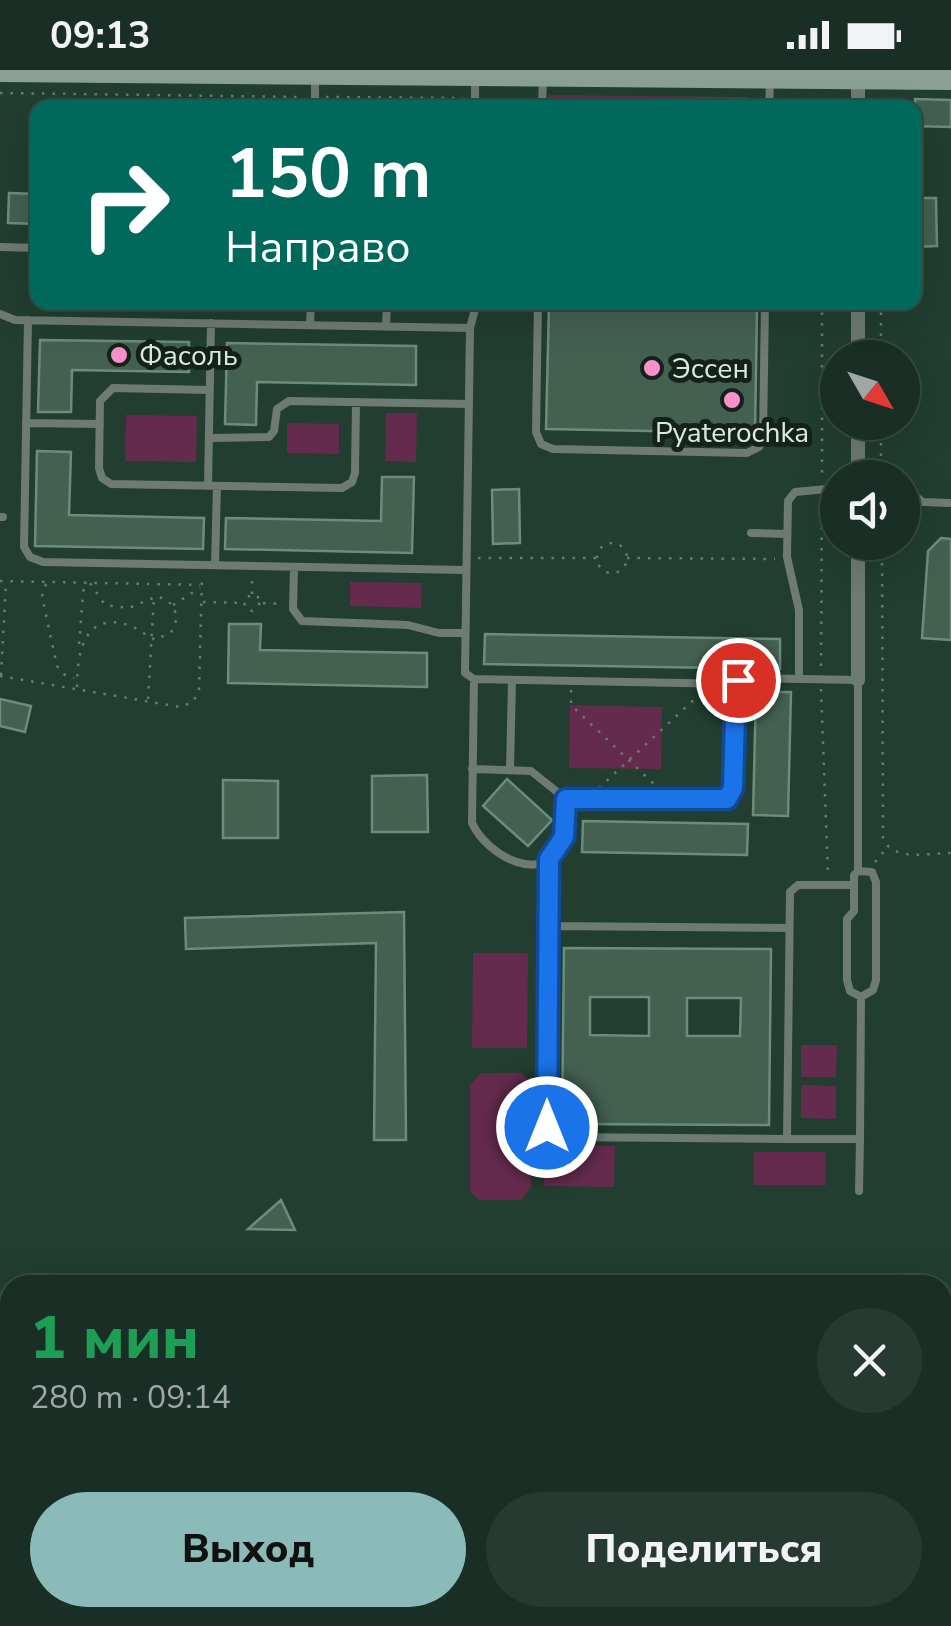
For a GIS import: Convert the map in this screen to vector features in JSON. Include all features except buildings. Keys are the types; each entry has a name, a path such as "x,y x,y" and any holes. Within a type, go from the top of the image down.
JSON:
{"street":[{"path":"0,72 275,72 315,86 475,94 543,78 591,74 742,75 770,81 858,75 951,80"},
{"path":"858,310 858,340"},
{"path":"858,560 858,680"}],"lane":[{"path":"542,100 543,78"},
{"path":"769,100 770,81"},
{"path":"315,86 315,100"},
{"path":"0,247 30,248"},
{"path":"310,325 311,310"},
{"path":"386,326 387,310"},
{"path":"474,310 470,328 464,670 474,679 736,684"},
{"path":"538,310 536,432 541,444 553,450 747,453 759,447 762,436 766,310"},
{"path":"0,314 12,320 470,328"},
{"path":"28,320 24,547 30,557 43,562 465,570"},
{"path":"211,324 209,438 215,566"},
{"path":"210,390 112,388 100,400 99,468 107,482 346,487 355,473 356,402"},
{"path":"209,438 269,438 277,409 289,401 469,404"},
{"path":"26,423 100,424"},
{"path":"799,679 800,610 787,560 790,496 820,489"},
{"path":"920,500 951,503"},
{"path":"751,534 787,534"},
{"path":"294,567 294,604 298,618 308,624 408,625 435,632 464,633"},
{"path":"472,769 537,773 566,799 720,802 730,797 733,788 736,684 742,678 858,680 858,870 854,911 848,919 848,980 850,991 861,996"},
{"path":"474,679 472,819 478,834 513,862 536,866 549,859 564,837 566,799"},
{"path":"510,770 512,680"},
{"path":"549,859 547,1127 551,1134 559,1138 860,1139"},
{"path":"858,870 869,871 876,882 876,980 873,990 861,996"},
{"path":"788,1139 792,888 798,884 854,885"},
{"path":"548,926 789,928"},
{"path":"860,1191 861,996"}],"path":[{"path":"0,93 315,86 475,94"},
{"path":"822,310 822,460"},
{"path":"881,310 881,340"},
{"path":"596,558 602,546 616,542 628,558"},
{"path":"466,558 596,558"},
{"path":"596,558 604,572 612,573 619,572 628,558"},
{"path":"628,558 787,560"},
{"path":"822,560 828,885"},
{"path":"882,560 883,838 886,848 896,853 951,853"},
{"path":"252,566 252,594"},
{"path":"0,581 202,588"},
{"path":"6,582 0,676 180,707 196,698 199,690 202,588"},
{"path":"47,582 42,596 58,666 65,675 77,679"},
{"path":"77,690 84,583"},
{"path":"79,650 90,632 108,624 132,626 152,639 160,639 172,631 177,618 173,606 162,597 154,596 129,608 113,608 99,599 90,583"},
{"path":"173,606 202,588"},
{"path":"244,603 252,594 258,596 260,604"},
{"path":"148,702 154,596"},
{"path":"201,602 244,603 252,611 260,604 294,604"},
{"path":"571,681 570,704 672,801"},
{"path":"588,799 711,683"},
{"path":"869,871 886,848"}],"shaded area":[{"path":"548,95 749,97 748,100 548,100"},
{"path":"386,413 417,413 416,462 385,461"},
{"path":"126,415 197,416 196,462 125,461"},
{"path":"287,423 339,424 339,454 287,453"},
{"path":"350,582 422,583 421,608 350,606"},
{"path":"570,705 662,707 661,769 569,768"},
{"path":"473,953 528,953 527,1048 472,1048"},
{"path":"801,1045 837,1045 836,1077 801,1077"},
{"path":"481,1073 522,1073 532,1085 531,1187 521,1200 479,1200 470,1191 470,1085"},
{"path":"801,1085 836,1086 836,1119 801,1118"},
{"path":"544,1146 615,1146 614,1187 544,1186"},
{"path":"754,1152 826,1152 826,1185 754,1185"}],"place":[{"name":"Фасоль","path":"119,355"},
{"name":"Эссен","path":"652,368"},
{"name":"Pyaterochka","path":"732,400"}],"route":[{"path":"547,1127 549,859 564,837 566,799 720,802 730,797 738,680"}]}
